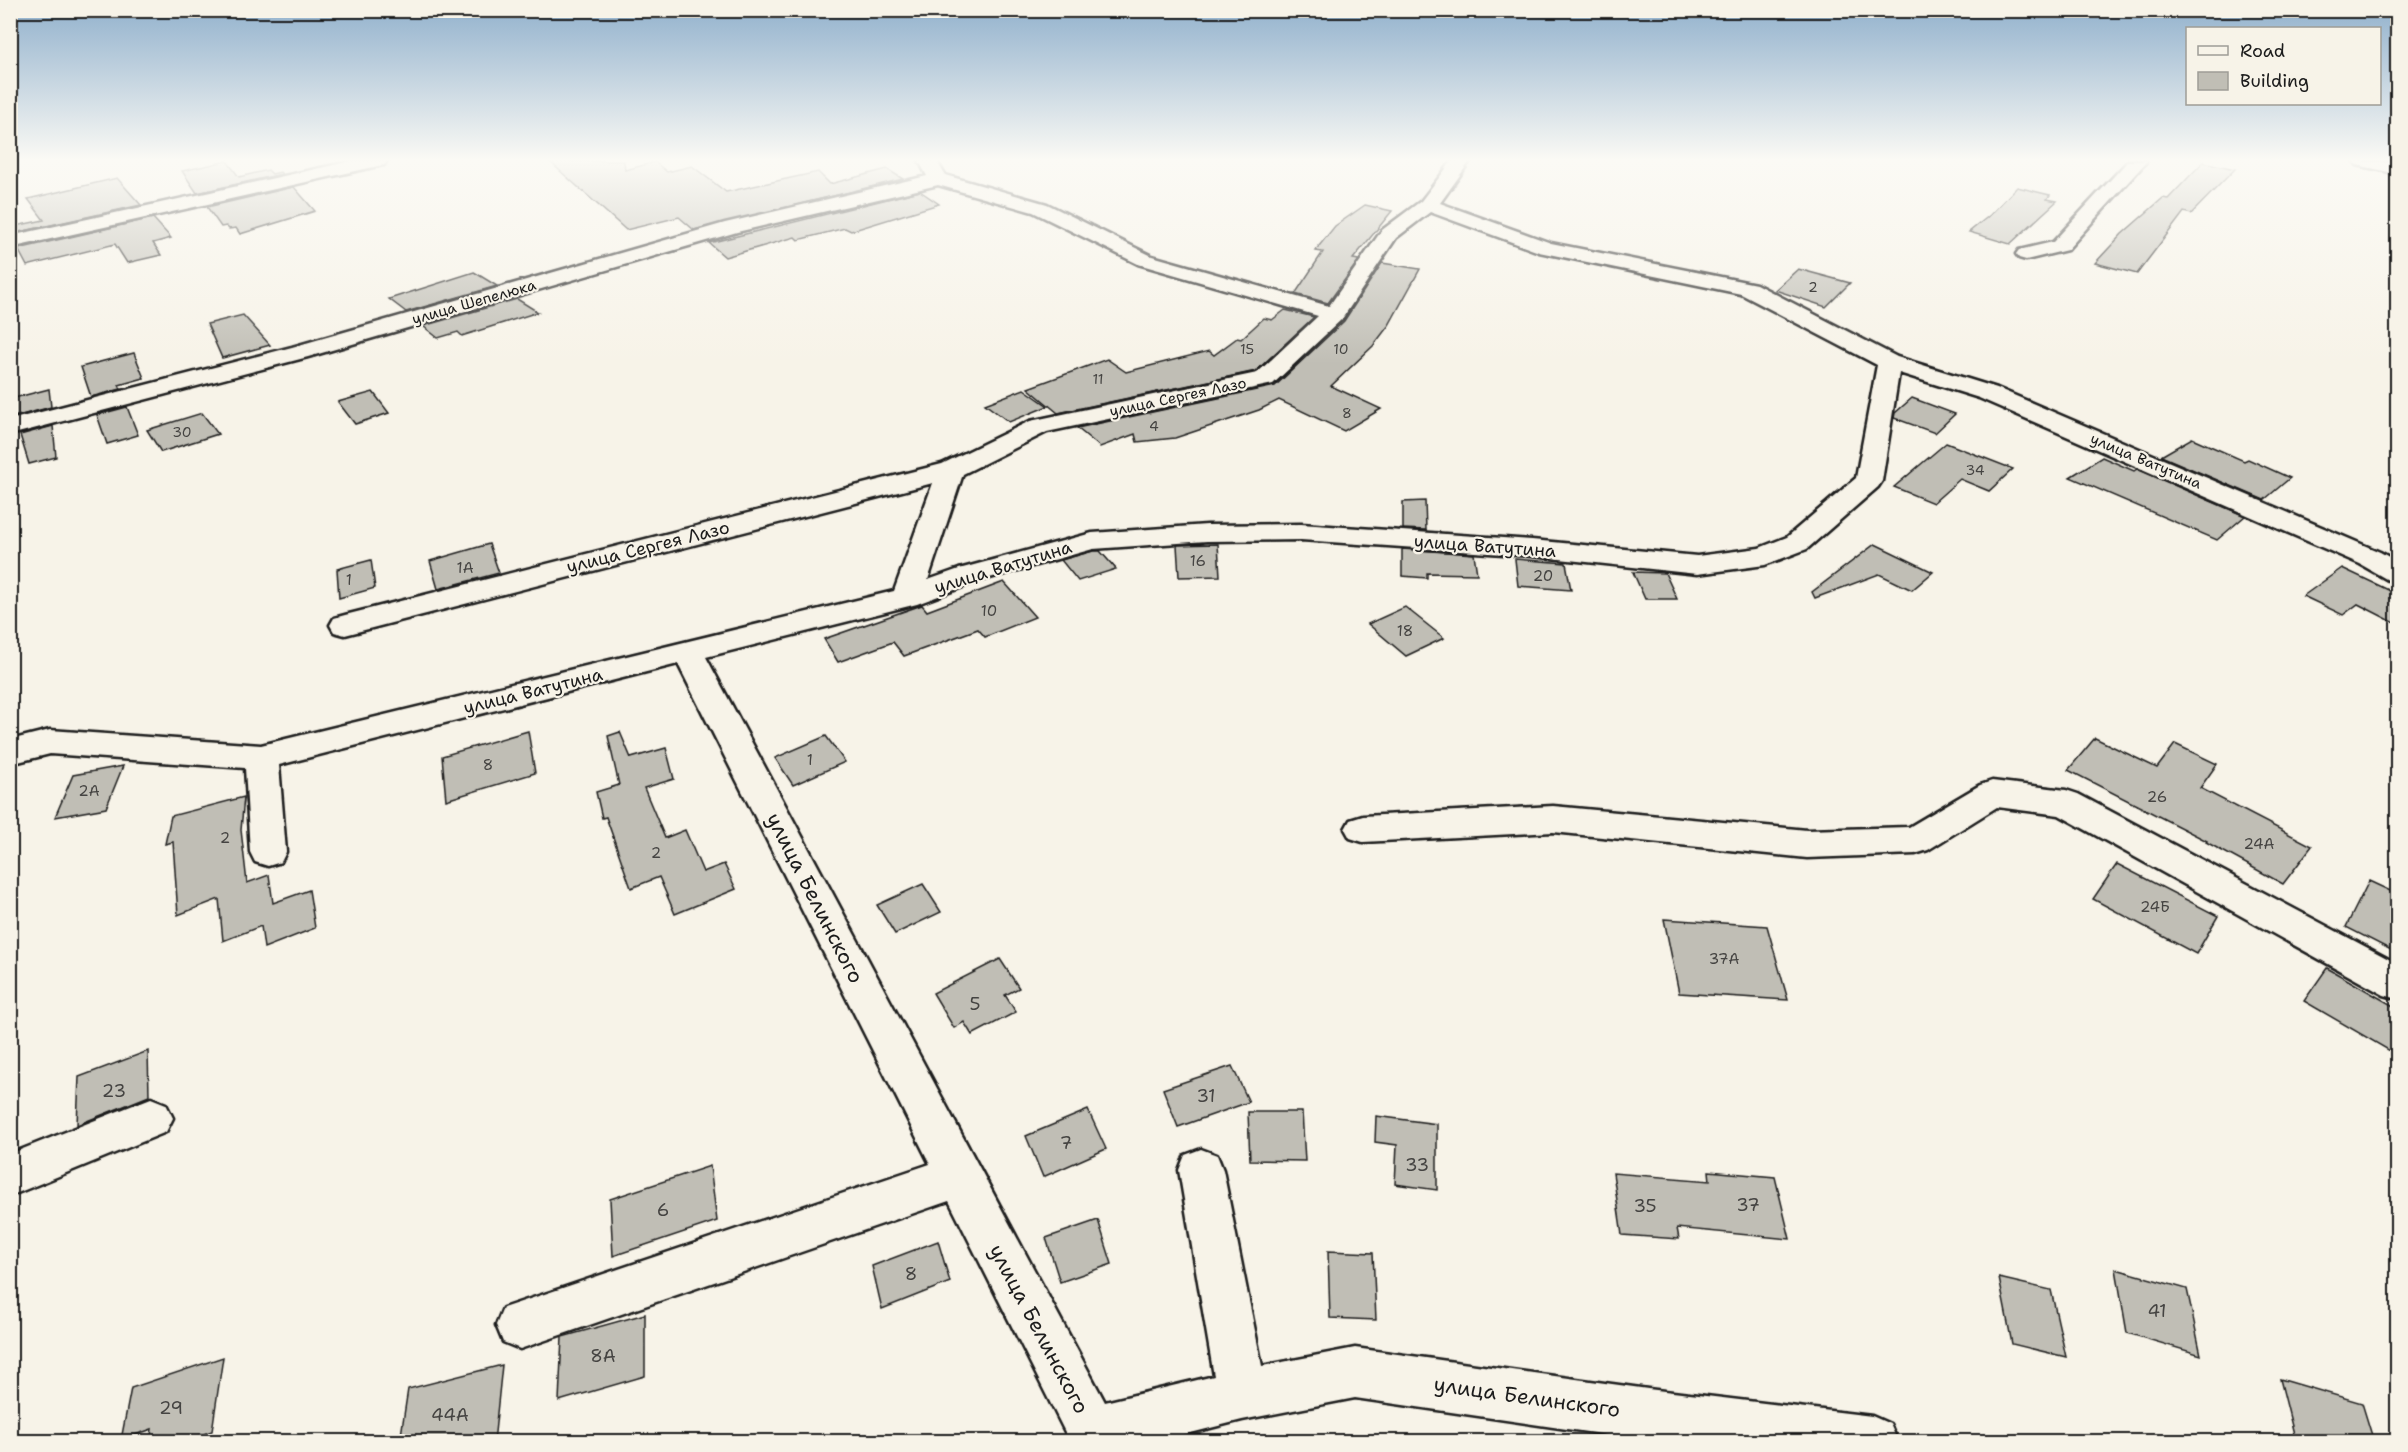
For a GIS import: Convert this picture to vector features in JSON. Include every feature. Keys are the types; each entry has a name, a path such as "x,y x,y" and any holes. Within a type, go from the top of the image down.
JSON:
{"street":[{"path":"10,242 70,229"},
{"name":"улица Шепелюка","path":"10,428 300,352 726,229"},
{"path":"1082,229 1145,260 1334,314"},
{"name":"улица Сергея Лазо","path":"345,625 951,470 1039,426 1265,379 1334,314 1389,234 1396,229"},
{"name":"улица Ватутина","path":"1494,229 1546,248 1748,289 1889,362 1988,393 2370,558 2397,574"},
{"path":"2026,254 2060,246 2076,229"},
{"name":"улица Ватутина","path":"10,752 50,742 261,757 907,597 969,575 1092,541 1208,533 1312,533 1532,548 1697,565 1765,556 1797,543 1869,481 1889,362"},
{"path":"907,597 951,470"},
{"name":"улица Белинского","path":"688,653 1092,1431 1242,1395 1355,1373 1648,1415 1872,1442"},
{"path":"261,757 268,852"},
{"path":"1363,830 1553,819 1807,844 1905,841 1916,840 1992,794 2066,803 2397,982"},
{"path":"10,1175 151,1118"},
{"path":"1201,1170 1242,1395"},
{"path":"520,1325 959,1176"}],"building":[{"path":"10,229 34,229 10,234"},
{"path":"106,229 163,229 171,238 153,243 161,255 127,263 115,244 27,266 18,249"},
{"path":"237,229 257,229 240,234"},
{"path":"767,229 842,229 798,240 795,237 725,257 709,243"},
{"path":"1333,229 1378,229 1353,259 1359,260 1328,303 1295,294 1323,252 1315,251"},
{"path":"1973,229 2027,229 2010,244 1969,232"},
{"path":"2128,229 2171,229 2137,274 2095,263"},
{"path":"1382,263 1420,269 1389,325 1373,346 1331,386 1381,409 1344,431 1279,400 1259,410 1175,438 1137,442 1135,434 1100,447 1077,428 1275,386 1344,321"},
{"path":"1798,269 1850,283 1826,307 1775,290"},
{"path":"474,272 497,286 406,312 389,299"},
{"path":"517,299 538,312 462,336 458,332 438,338 423,326"},
{"path":"1285,310 1314,317 1256,371 1058,413 1028,388 1107,359 1126,372 1209,351 1214,355 1237,338 1241,339 1264,318 1272,320"},
{"path":"243,315 270,345 222,358 207,324"},
{"path":"134,353 144,378 119,385 121,389 91,397 81,367"},
{"path":"49,389 51,407 14,417 10,399"},
{"path":"1024,389 1048,406 1009,422 985,404"},
{"path":"373,392 389,413 355,424 338,402"},
{"path":"1912,398 1955,414 1935,433 1894,418 1895,413"},
{"path":"127,407 138,435 107,444 97,415"},
{"path":"202,413 218,434 161,452 147,430"},
{"path":"53,426 56,457 29,464 20,435"},
{"path":"2192,438 2290,478 2264,500 2161,456"},
{"path":"1946,443 2013,469 1989,491 1960,479 1933,503 1894,487"},
{"path":"2102,457 2134,471 2137,469 2245,516 2217,540 2070,477"},
{"path":"1425,501 1426,530 1403,529 1403,502"},
{"path":"489,544 499,573 438,589 430,561"},
{"path":"1218,544 1220,576 1179,577 1177,545"},
{"path":"1875,544 1933,572 1912,590 1879,574 1815,598 1812,592"},
{"path":"1402,549 1474,554 1477,574 1427,573 1427,578 1402,576"},
{"path":"1100,551 1116,569 1078,581 1061,560"},
{"path":"1515,559 1566,563 1571,590 1518,586"},
{"path":"371,560 375,588 339,598 337,569"},
{"path":"2342,568 2397,594 2397,624 2358,604 2343,615 2303,596"},
{"path":"1633,572 1665,573 1677,599 1645,599"},
{"path":"1004,582 1035,617 985,637 978,629 904,656 893,642 838,662 824,639 922,605 927,611"},
{"path":"1405,607 1444,638 1406,656 1368,624"},
{"path":"528,731 535,773 446,800 442,756"},
{"path":"620,732 631,758 666,748 674,779 644,788 665,838 685,830 703,872 724,864 736,889 675,914 659,877 631,888 606,817 602,818 596,792 619,785 608,736"},
{"path":"826,736 845,762 793,785 775,758"},
{"path":"2095,738 2157,768 2175,744 2217,764 2200,788 2312,846 2283,884 2207,841 2068,770"},
{"path":"123,766 106,808 55,817 73,775"},
{"path":"244,797 241,830 247,883 269,875 273,903 309,890 315,928 264,948 261,926 223,941 219,899 178,915 173,842 165,844 171,816"},
{"path":"2117,864 2218,916 2196,954 2093,899"},
{"path":"2369,881 2397,894 2397,953 2346,927"},
{"path":"923,884 941,912 895,934 877,905"},
{"path":"1664,919 1767,926 1788,1000 1679,993"},
{"path":"1000,959 1019,988 1005,995 1016,1012 972,1035 964,1022 954,1028 933,993"},
{"path":"2327,968 2397,1008 2397,1055 2304,1001"},
{"path":"148,1051 149,1096 77,1125 79,1077"},
{"path":"1232,1066 1249,1102 1178,1127 1163,1089"},
{"path":"1088,1110 1106,1149 1043,1177 1026,1136"},
{"path":"1248,1112 1302,1112 1305,1161 1250,1160"},
{"path":"1376,1116 1437,1124 1437,1190 1395,1184 1397,1145 1375,1142"},
{"path":"710,1166 717,1221 613,1256 610,1199"},
{"path":"1709,1171 1775,1177 1790,1239 1677,1228 1679,1239 1622,1235 1613,1173 1710,1181"},
{"path":"1098,1220 1112,1264 1060,1282 1046,1238"},
{"path":"938,1241 950,1282 882,1309 872,1266"},
{"path":"1328,1251 1373,1253 1376,1320 1330,1318"},
{"path":"2116,1269 2187,1289 2201,1355 2127,1333"},
{"path":"1999,1278 2051,1290 2066,1357 2012,1344"},
{"path":"645,1314 645,1376 559,1401 562,1337"},
{"path":"223,1357 212,1431 181,1442 150,1442 152,1429 121,1440 131,1388"},
{"path":"502,1365 494,1442 400,1442 408,1389"},
{"path":"2280,1379 2362,1403 2374,1442 2296,1442"}]}
